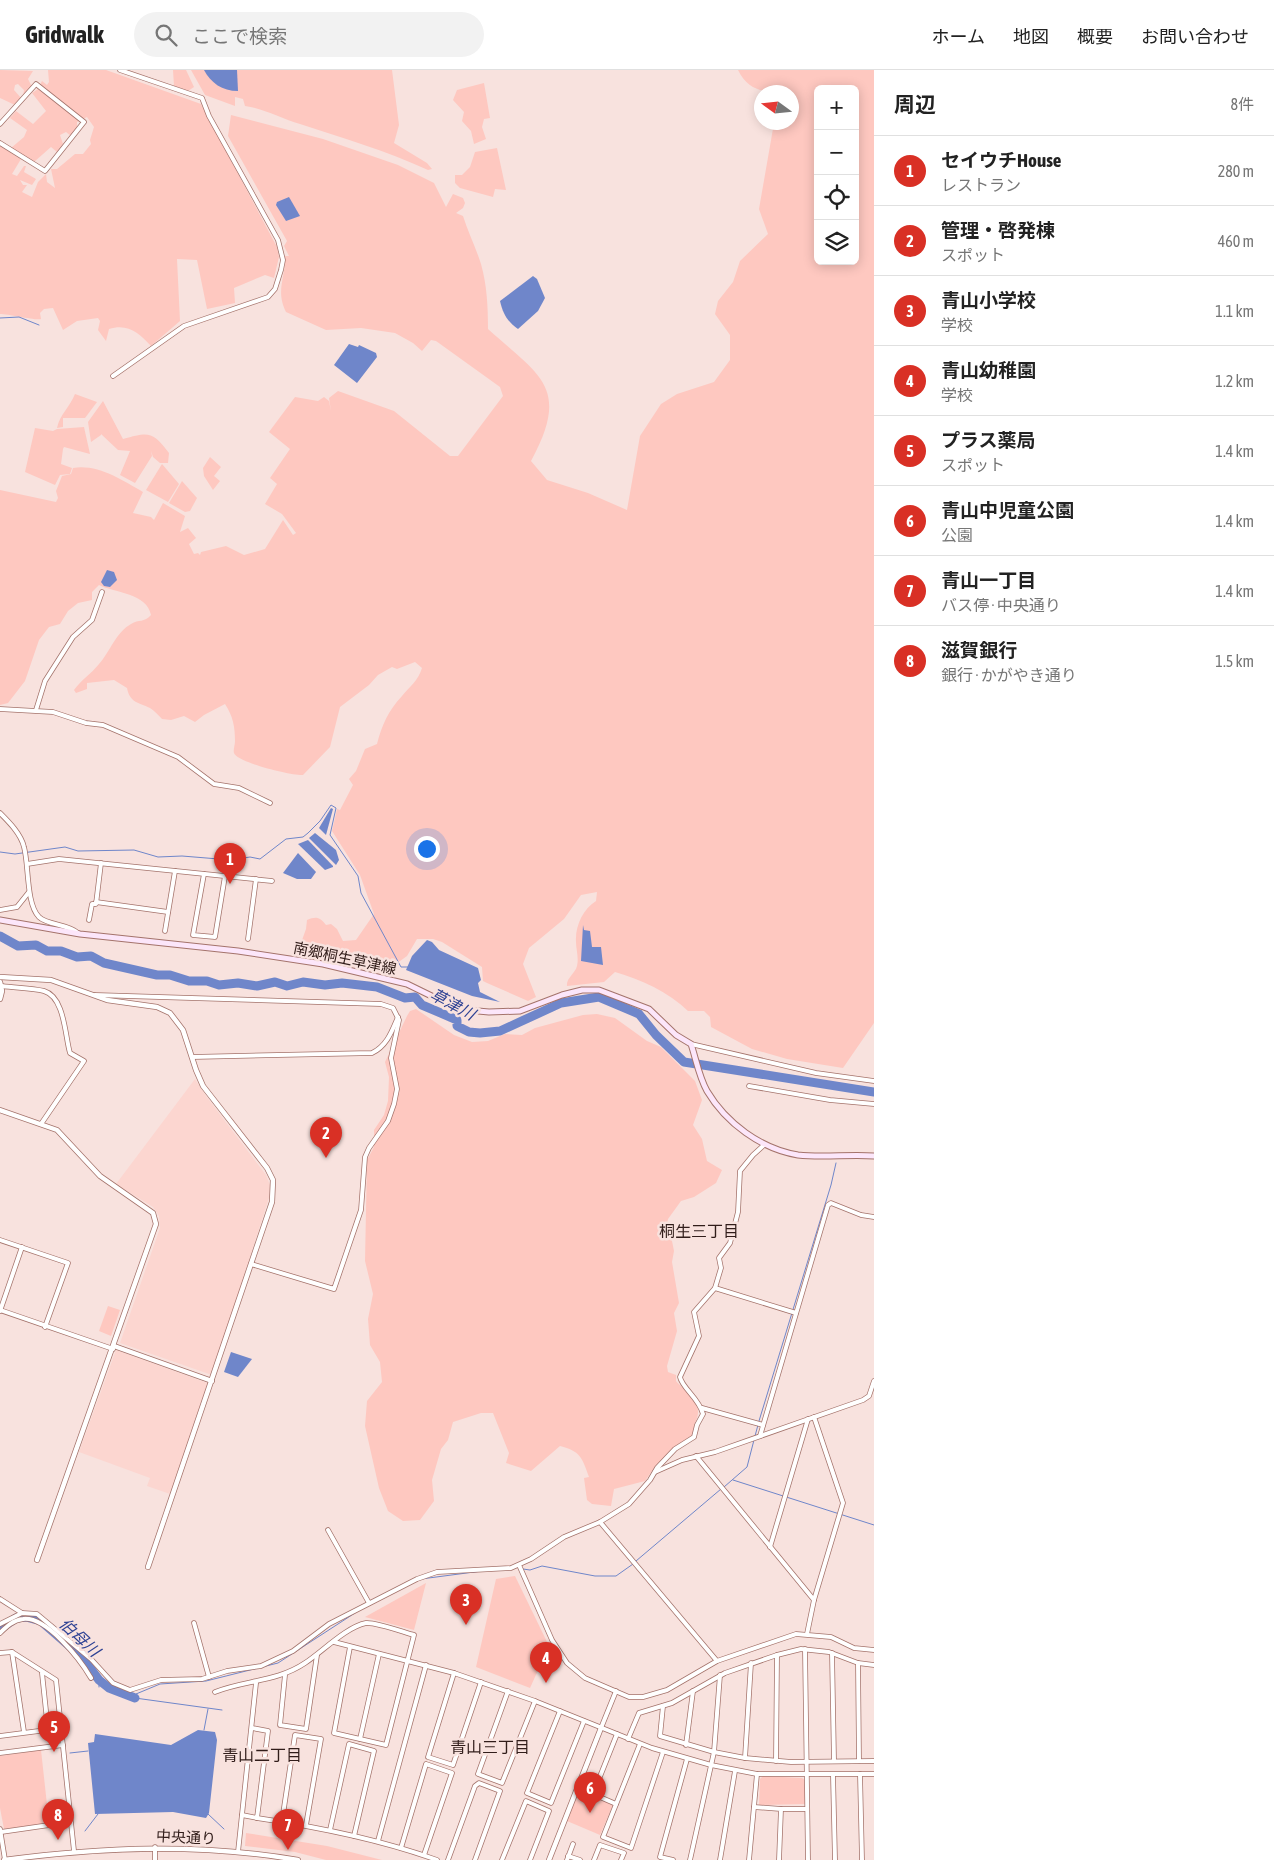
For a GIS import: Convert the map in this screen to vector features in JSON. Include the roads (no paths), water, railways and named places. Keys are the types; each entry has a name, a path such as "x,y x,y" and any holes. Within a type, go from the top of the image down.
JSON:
{"main road":[{"name":"南郷桐生草津線","path":"0,920 80,934 238,951 323,964 407,984 452,1006 489,1012 520,1011 562,994 582,990 599,990 649,1009 676,1035 692,1044"},
{"path":"692,1044 707,1091 745,1133 764,1145 799,1155 874,1156"}],"street":[{"path":"113,376 184,326 268,297 278,282 282,260 278,240 209,116 202,98 120,70"},
{"path":"0,124 36,84 84,122 45,170 0,143"},
{"path":"36,710 45,681 73,637 92,620 102,592"},
{"path":"0,709 54,712 113,729 178,757 214,784 238,788 270,804"},
{"path":"0,813 22,841 27,864 29,892 39,917 80,934"},
{"path":"27,864 60,860 272,881"},
{"path":"96,902 101,863"},
{"path":"165,931 175,871"},
{"path":"204,874 192,935 215,938 225,876"},
{"path":"248,939 256,879"},
{"path":"0,910 17,907 29,892"},
{"path":"89,920 92,904 96,904 96,902 168,912"},
{"path":"0,977 51,980 107,1000 164,1010 180,1023 196,1070 212,1099 267,1168 273,1180 272,1202 148,1567"},
{"path":"0,998 1,984 44,991 52,996 62,1012 70,1053 84,1061 41,1124"},
{"path":"90,995 381,1004 393,1008 398,1016 399,1024 391,1058 396,1089 394,1104 388,1121 365,1157 361,1210 334,1289 251,1264"},
{"path":"192,1057 372,1053 382,1048 387,1041 398,1016"},
{"path":"692,1044 816,1073 874,1081"},
{"path":"749,1086 830,1100 874,1104"},
{"path":"0,1110 56,1130 100,1176 149,1210 155,1218 155,1230 37,1560"},
{"path":"0,1606 2,1600 22,1613 37,1614 91,1659 113,1683 130,1690 161,1680 209,1677 227,1671 276,1661 330,1624 428,1574 519,1565 564,1537 600,1522 629,1504 655,1472 656,1468 674,1449 694,1437 697,1425 703,1414 702,1408 690,1390 682,1384 680,1377 699,1336 694,1312 715,1288 721,1268 719,1258 730,1243 738,1212 740,1171 752,1154 764,1145"},
{"path":"760,1436 828,1205 831,1203 861,1215 874,1217"},
{"path":"0,1240 68,1263 45,1327"},
{"path":"22,1247 0,1310 45,1327 212,1381"},
{"path":"715,1288 796,1313"},
{"path":"655,1472 696,1456 715,1452 864,1400 869,1396 874,1381"},
{"path":"702,1408 763,1424"},
{"path":"807,1634 814,1600 843,1503 814,1417"},
{"path":"770,1547 808,1419"},
{"path":"696,1456 814,1600"},
{"path":"600,1522 716,1660"},
{"path":"328,1530 369,1603"},
{"path":"519,1565 552,1640 567,1663 585,1678 636,1698 658,1694 676,1686 716,1660 796,1634 831,1638 854,1648 874,1650"},
{"path":"0,1624 22,1613"},
{"path":"0,1633 8,1625 22,1619 36,1621 78,1655 91,1678"},
{"path":"194,1623 209,1677"},
{"path":"215,1692 237,1684 256,1682 285,1675 366,1623 414,1635 386,1745 334,1733 350,1647"},
{"path":"334,1642 454,1673 535,1701 640,1744 711,1766 757,1774 874,1774"},
{"path":"805,1649 808,1860"},
{"path":"628,1739 639,1713 672,1703 720,1675 777,1654 805,1649 832,1652 858,1663 874,1665"},
{"path":"0,1653 12,1652 42,1673 56,1680 74,1851"},
{"path":"12,1652 24,1732"},
{"path":"832,1652 834,1761"},
{"path":"360,1739 379,1654"},
{"path":"776,1761 777,1654"},
{"path":"285,1675 280,1724 306,1729 317,1655"},
{"path":"745,1758 751,1663"},
{"path":"858,1663 860,1761"},
{"path":"378,1842 426,1665"},
{"path":"42,1673 48,1730"},
{"path":"454,1673 428,1757 453,1765 481,1682"},
{"path":"690,1860 714,1752 720,1675"},
{"path":"238,1852 256,1682"},
{"path":"508,1691 478,1774 502,1783 535,1701"},
{"path":"549,1860 616,1691"},
{"path":"686,1745 693,1691"},
{"path":"663,1706 660,1736 686,1745 745,1758 776,1761 874,1761"},
{"path":"560,1711 527,1793 551,1803 584,1721"},
{"path":"0,1736 62,1728"},
{"path":"252,1728 268,1731 257,1818"},
{"path":"616,1804 593,1794 617,1734"},
{"path":"282,1821 295,1735 321,1739 306,1825"},
{"path":"330,1830 349,1744 374,1751 354,1836"},
{"path":"640,1744 603,1837 631,1848 663,1752"},
{"path":"0,1753 63,1745"},
{"path":"673,1860 660,1857 687,1759"},
{"path":"401,1848 426,1764 452,1773 424,1855"},
{"path":"720,1860 735,1771"},
{"path":"749,1860 757,1774"},
{"path":"860,1774 862,1860"},
{"path":"834,1775 835,1860"},
{"path":"448,1860 475,1786 479,1783 500,1790 475,1860"},
{"path":"502,1860 526,1801 549,1811 530,1860"},
{"path":"754,1807 807,1809"},
{"path":"779,1860 781,1809"},
{"path":"242,1815 330,1830 401,1848 437,1860"},
{"path":"5,1860 0,1830 70,1822"},
{"path":"573,1844 568,1858 580,1860"},
{"path":"594,1860 600,1845 624,1853 621,1860"},
{"path":"155,1847 155,1860"},
{"name":"中央通り","path":"5,1860 74,1851 155,1847 238,1852 298,1860"}],"water":[{"path":"204,70 237,70 238,91 222,88 210,79"},
{"path":"289,197 300,216 286,221 276,205 277,202"},
{"path":"533,276 537,279 545,298 538,311 518,329 506,317 500,301"},
{"path":"349,344 358,347 359,345 376,353 377,357 357,383 334,365"},
{"path":"107,570 114,572 117,580 110,587 104,586 101,582"},
{"path":"331,808 333,809 326,835 319,828"},
{"path":"315,833 336,850 339,860 336,865 309,838"},
{"path":"308,840 333,867 325,870 298,844"},
{"path":"298,853 316,872 311,879 297,879 283,873"},
{"path":"583,925 584,930 590,931 592,947 601,947 603,965 581,961"},
{"path":"427,940 432,942 439,950 478,968 481,980 478,983 480,992 500,1002 472,996 406,970 412,956"},
{"path":"231,1352 252,1359 238,1377 224,1372"},
{"path":"198,1730 215,1732 217,1740 209,1813 206,1818 173,1812 95,1814 88,1743 94,1742 95,1734 171,1745"}],"waterway":[{"path":"0,318 19,317 39,325"},
{"path":"0,852 15,854 65,847 78,851 134,850 158,857 182,856 231,860 250,857 260,859 286,839 303,837 320,821 331,805 336,808 330,835 358,876 361,893 401,967 408,967"},
{"name":"草津川","path":"0,936 18,946 36,945 47,951 61,951 77,957 91,956 104,963 157,975 170,975 189,981 207,981 219,985 238,983 257,986 275,982 287,986 303,982 325,985 342,983 377,987 405,998 415,997 422,1005 457,1020 457,1026 469,1032 500,1031 561,1003 599,997 639,1014 656,1035 684,1062 874,1092"},
{"path":"759,1421 831,1185 836,1163"},
{"path":"755,1436 758,1425"},
{"path":"724,1487 747,1467 754,1440"},
{"path":"733,1480 874,1525"},
{"path":"636,1561 721,1489"},
{"path":"523,1569 530,1570 542,1566 595,1576 616,1576 633,1564"},
{"path":"421,1579 482,1571"},
{"path":"222,1710 135,1698 136,1694 160,1684 206,1681 278,1663 358,1611"},
{"name":"伯母川","path":"0,1629 16,1618 26,1617 41,1621 81,1656 99,1680 109,1688 135,1698"},
{"name":"伯母川","path":"99,1680 99,1687"},
{"path":"204,1730 208,1709"},
{"path":"70,1753 88,1751"},
{"path":"85,1831 98,1814"},
{"path":"208,1814 224,1829"}],"place":[{"name":"セイウチHouse","path":"230,884"},
{"name":"管理・啓発棟","path":"326,1158"},
{"name":"青山小学校","path":"466,1625"},
{"name":"青山幼稚園","path":"546,1683"},
{"name":"プラス薬局","path":"54,1752"},
{"name":"青山中児童公園","path":"590,1813"},
{"name":"滋賀銀行","path":"58,1840"},
{"name":"青山一丁目","path":"288,1850"}],"district":[{"name":"桐生三丁目","path":"699,1231"},
{"name":"青山三丁目","path":"490,1747"},
{"name":"青山二丁目","path":"262,1755"}]}
